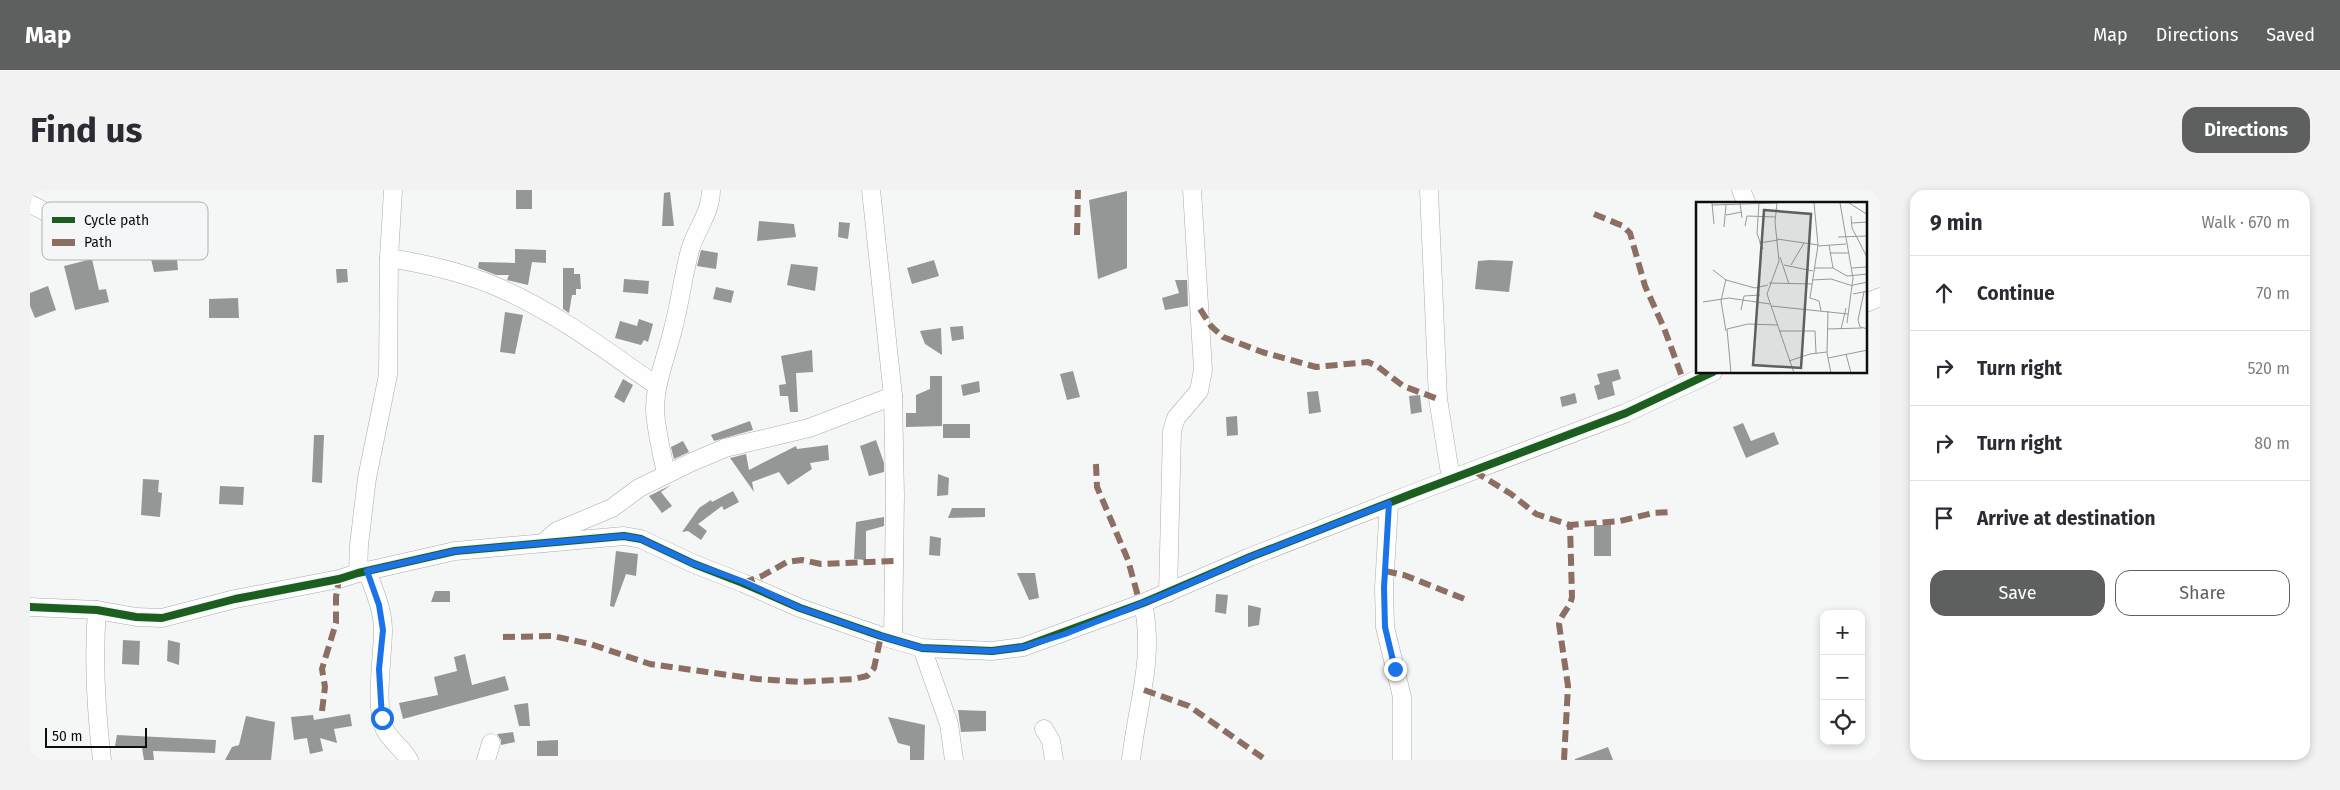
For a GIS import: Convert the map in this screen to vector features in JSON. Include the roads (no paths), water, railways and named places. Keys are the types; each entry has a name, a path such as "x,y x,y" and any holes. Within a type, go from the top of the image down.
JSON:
{"street":[{"path":"393,190 389,258 388,375 367,478 359,545 362,572 379,605 382,624 379,669 382,718 385,730 409,760"},
{"path":"666,474 655,410 657,386 674,325 691,246 705,219 711,200 711,190"},
{"path":"871,190 893,396 895,496 894,639"},
{"path":"1168,593 1172,431 1176,418 1199,390 1203,370 1192,190"},
{"path":"1429,190 1438,399 1451,480"},
{"path":"1742,190 1747,202"},
{"path":"30,204 42,210"},
{"path":"389,258 452,271 502,288 598,342 657,386"},
{"path":"1868,302 1880,297"},
{"path":"30,608 97,610 136,617 162,618 235,599 330,581 455,551 608,537 641,539 694,564 744,582 800,608 922,648 992,651 1023,647 1143,603 1250,557 1626,413 1709,374"},
{"path":"543,543 557,531 612,508 639,488 725,448 808,428 893,396"},
{"path":"1389,503 1384,588 1385,627 1402,697 1402,760"},
{"path":"1131,760 1144,690 1148,643 1148,628 1143,603"},
{"path":"97,610 95,650 96,717 102,760"},
{"path":"922,648 949,724 954,760"},
{"path":"1044,729 1050,741 1054,760"},
{"path":"486,760 491,743"}]}
